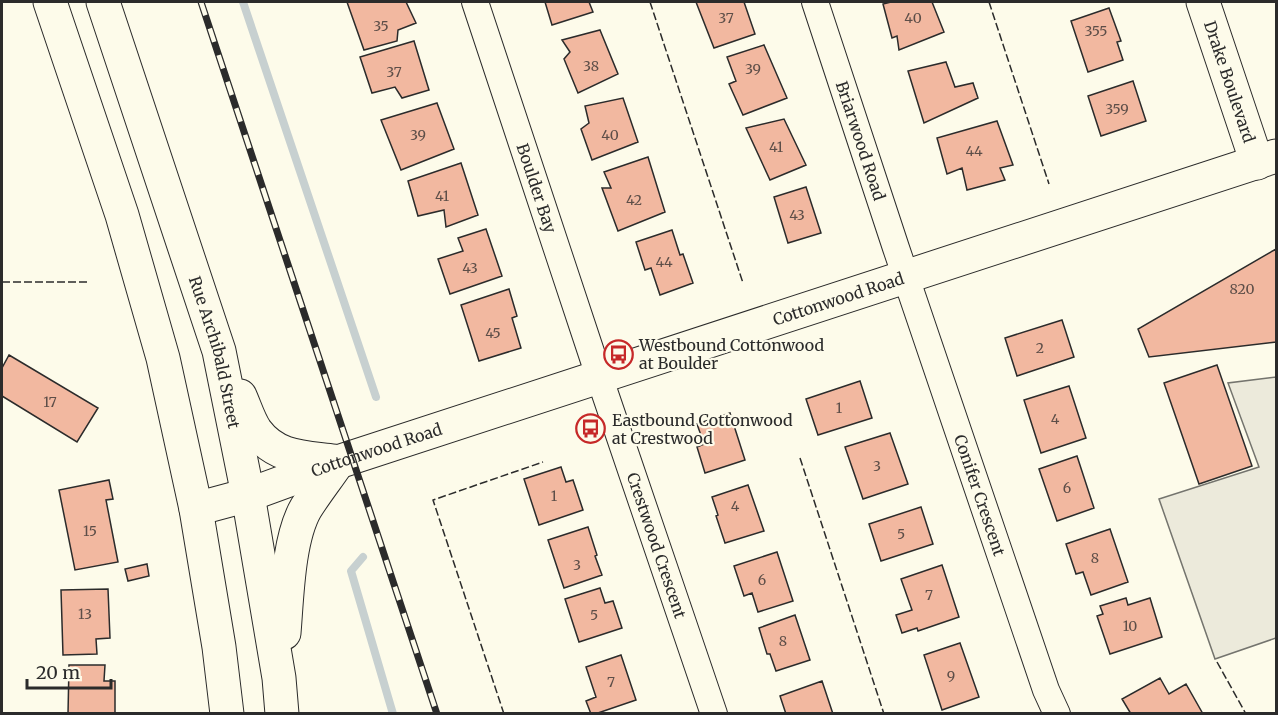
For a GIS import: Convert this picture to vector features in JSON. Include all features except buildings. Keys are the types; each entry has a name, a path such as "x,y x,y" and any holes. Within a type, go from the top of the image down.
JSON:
{"main road":[{"path":"50,2 126,226 163,358 196,509 219,647 227,714"},
{"name":"Rue Archibald Street","path":"103,2 219,351 248,495 279,678 282,714"},
{"name":"Drake Boulevard","path":"1203,2 1267,160"},
{"name":"Cottonwood Road","path":"196,509 248,495 339,462 599,376 1267,160"},
{"path":"219,351 255,429 268,444 277,451 290,455 339,462 305,510 296,534 290,567 279,678"}],"street":[{"name":"Boulder Bay","path":"475,2 599,376"},
{"name":"Briarwood Road","path":"815,2 907,277"},
{"name":"Conifer Crescent","path":"907,277 1042,679 1057,714"},
{"name":"Crestwood Crescent","path":"599,376 714,714"}],"shaded area":[{"path":"1276,377 1276,638 1215,659 1159,499 1259,467 1228,383"}],"waterway":[{"path":"243,2 376,397"},
{"path":"363,557 351,571 393,714"}],"railway":[{"path":"201,2 437,714"}],"fence":[{"path":"650,2 743,283"},
{"path":"989,2 1049,184"},
{"path":"2,282 90,282"},
{"path":"800,458 884,714"},
{"path":"504,714 433,500 543,462"},
{"path":"1217,662 1246,714"}],"place":[{"name":"Westbound Cottonwood at Boulder","path":"618,354"},
{"name":"Eastbound Cottonwood at Crestwood","path":"591,429"}]}
